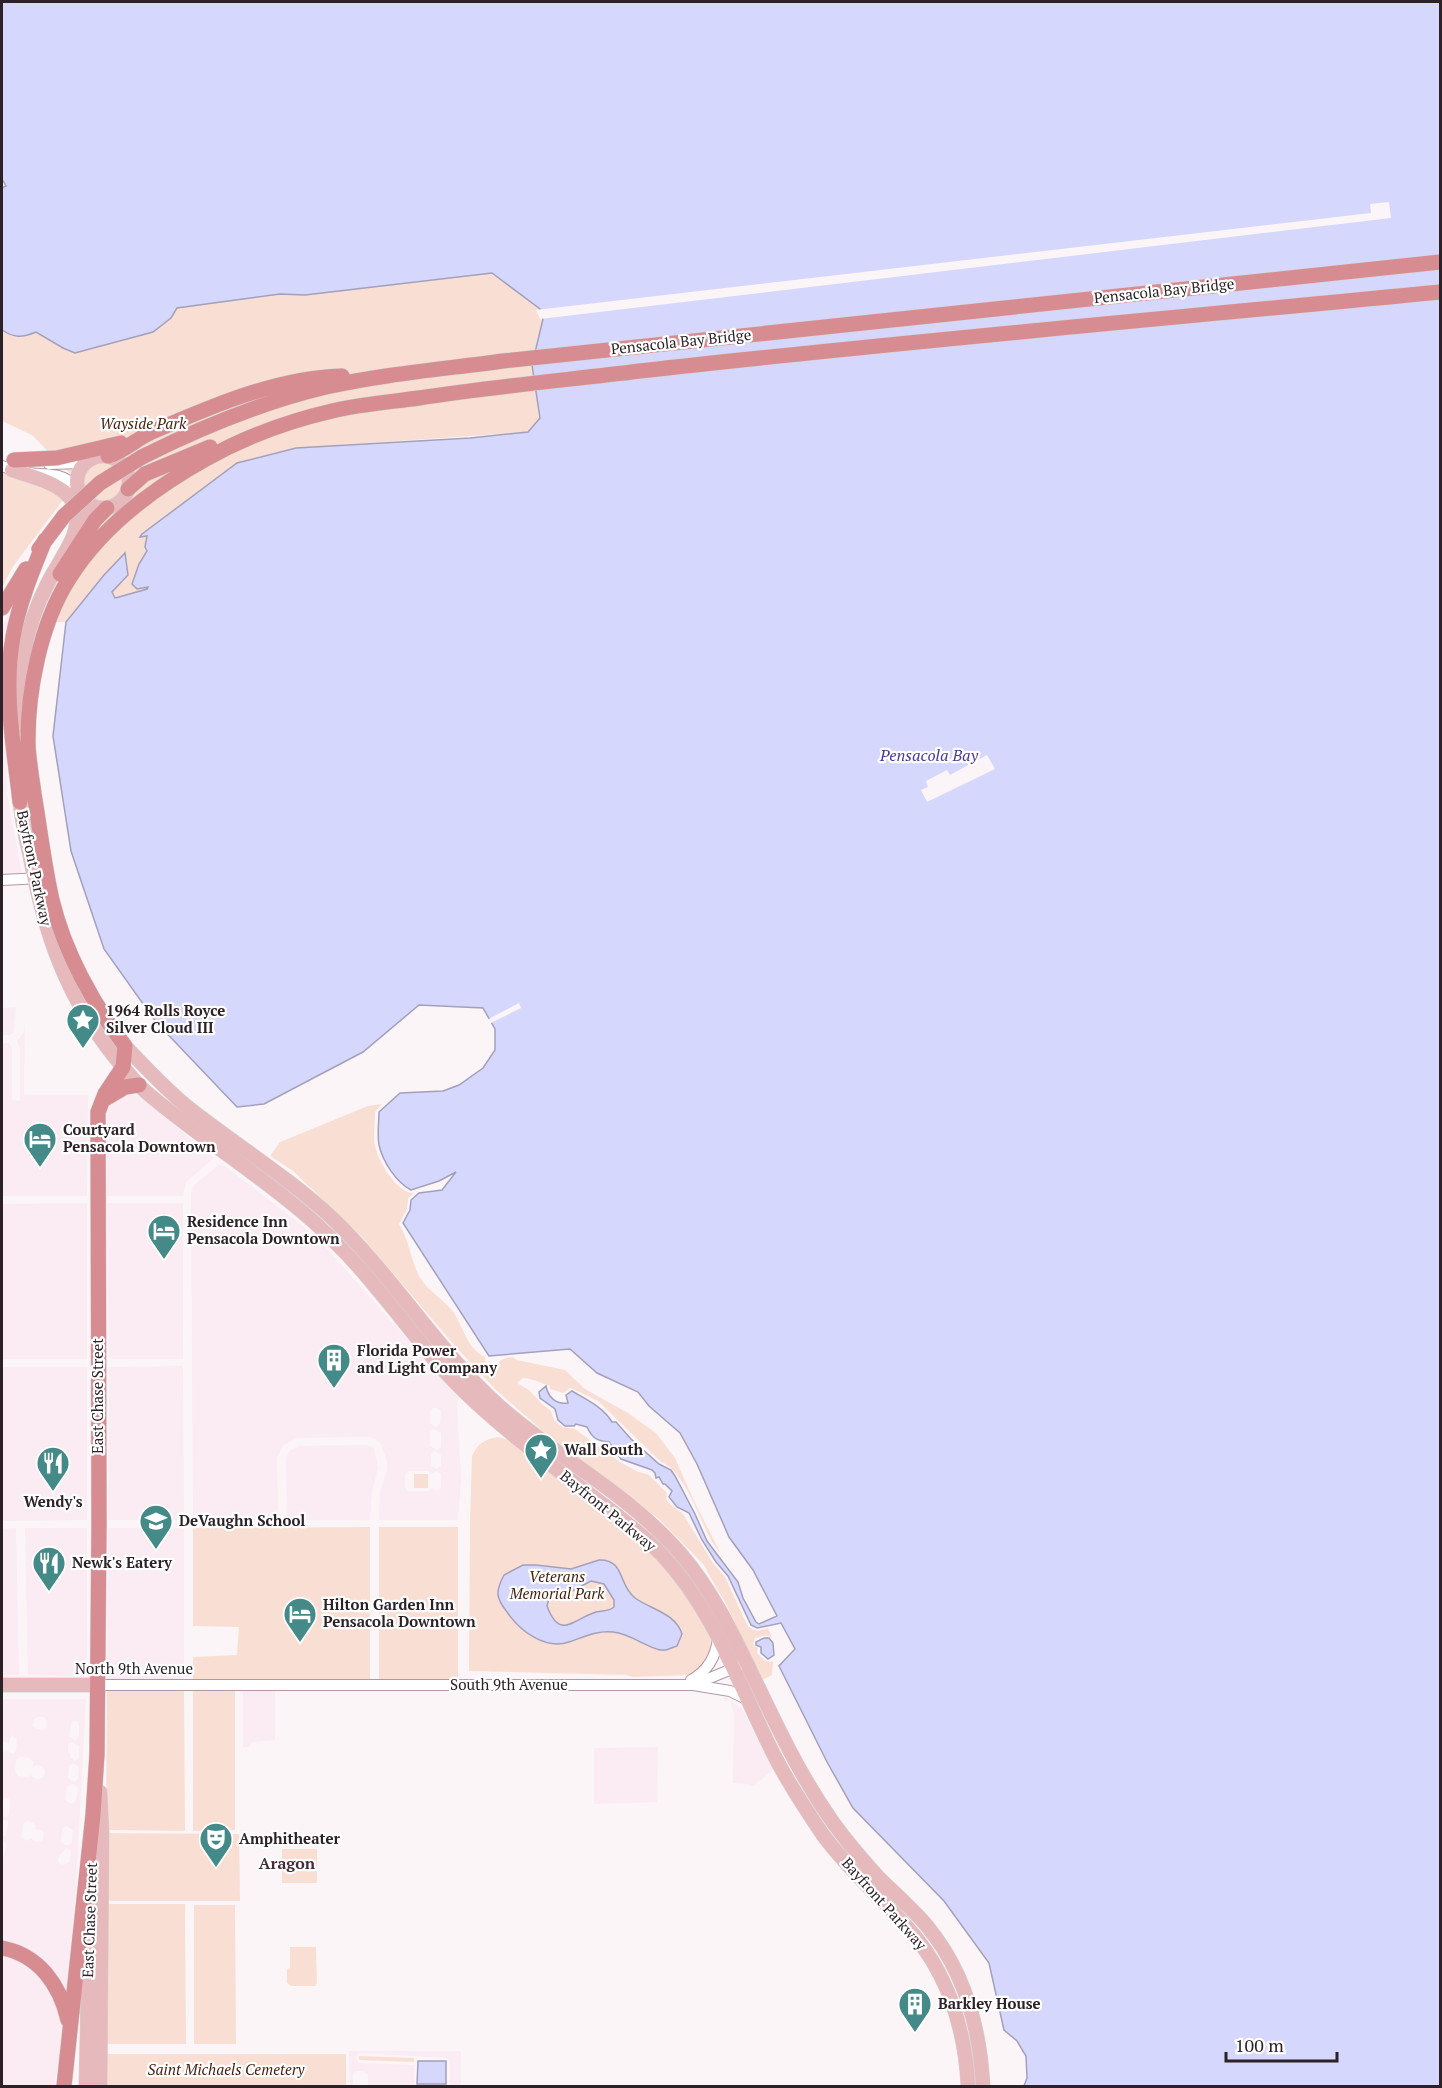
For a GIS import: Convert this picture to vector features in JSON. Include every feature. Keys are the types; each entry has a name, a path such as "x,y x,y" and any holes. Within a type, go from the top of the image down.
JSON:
{"highway":[{"name":"Pensacola Bay Bridge","path":"2,608 45,540 64,516 100,483 142,457 211,426 291,397 327,387 503,361 1440,262"},
{"name":"Pensacola Bay Bridge","path":"280,426 359,405 480,389 872,346 1440,292"},
{"path":"7,464 57,458 122,443 147,435 200,411 259,391 318,377 396,375"},
{"path":"128,489 145,474 253,428 280,426"},
{"path":"30,716 34,675 52,613 69,579 105,533 128,512 182,473 219,452 280,426"},
{"path":"108,456 124,451 147,435"},
{"path":"30,716 27,680 42,612 67,563 95,520 107,508"},
{"path":"20,802 10,713 10,659 18,612 45,540"},
{"name":"Bayfront Parkway","path":"30,716 28,748 36,806 41,878 68,946 101,1011 125,1046"},
{"name":"East Chase Street","path":"93,1815 98,1685 98,1122 100,1102 123,1067 125,1046"},
{"path":"100,1102 125,1087 139,1085"},
{"path":"64,2086 93,1815"},
{"path":"2,1948 27,1957 47,1974 62,1999 70,2029"}],"main road":[{"path":"95,456 108,456 120,462 126,469 129,477 128,489 122,501 107,508 98,508 80,494 77,475 84,463 95,456"},
{"path":"7,464 51,483 72,501 76,515 75,530 58,565"},
{"name":"Bayfront Parkway","path":"80,494 84,522 77,538 58,565 41,596 28,634 17,715 20,802 41,878 45,924 66,979 99,1035 139,1085 159,1103 282,1195 336,1244 379,1290 467,1400 634,1528 674,1569 697,1599 718,1638 740,1665 747,1700 781,1768 825,1837 860,1879 910,1930 937,1968 954,2007 964,2048 968,2086"},
{"name":"Bayfront Parkway","path":"125,1046 189,1108 284,1177 335,1221 372,1260 471,1378 498,1404 634,1509 674,1545 714,1598 740,1665 826,1813 868,1866 925,1924 949,1958 966,1995 978,2037 983,2086"},
{"path":"467,1400 486,1401 513,1423 548,1444"},
{"name":"North 9th Avenue","path":"2,1685 98,1685"},
{"name":"East Chase Street","path":"97,1754 102,1833 100,2086"},
{"name":"East Chase Street","path":"86,2086 93,1815"}],"street":[{"path":"7,464 84,463"},
{"path":"7,464 29,473 56,474 65,478 80,494"},
{"path":"2,880 41,878"},
{"path":"675,1684 689,1681 703,1672 714,1657 718,1638"},
{"name":"South 9th Avenue","path":"266,1685 693,1685 740,1665"},
{"name":"North 9th Avenue","path":"98,1685 266,1685"},
{"path":"693,1685 730,1691 747,1700"}],"shaded area":[{"path":"14,601 6,715 7,794 22,874 2,877 2,628"},
{"path":"16,1007 14,1032 10,1035 2,1035 2,1008"},
{"path":"25,1019 24,1095 88,1095 87,1196 2,1196 2,1043 9,1043 12,1048 12,1100 20,1101 20,1048 17,1041 24,1032"},
{"path":"129,1094 139,1096 214,1158 186,1182 183,1196 107,1196 107,1110 113,1102"},
{"path":"221,1163 303,1226 332,1254 459,1398 457,1403 461,1479 458,1520 379,1520 380,1492 387,1470 387,1461 381,1444 367,1437 297,1438 283,1445 277,1458 278,1520 193,1520 191,1193 193,1186","holes":["433,1408 441,1411 440,1424 436,1427 430,1423 430,1411","434,1429 441,1433 441,1447 437,1450 430,1446 430,1432","435,1451 441,1455 441,1466 437,1469 431,1466 431,1454","408,1471 428,1471 431,1474 437,1471 441,1474 441,1488 437,1491 432,1488 428,1491 408,1491 405,1487 405,1474"]},
{"path":"87,1203 87,1359 2,1359 2,1204"},
{"path":"107,1203 183,1203 183,1359 109,1359"},
{"path":"183,1366 184,1520 108,1520 109,1367"},
{"path":"2,1367 87,1367 87,1520 2,1521"},
{"path":"367,1445 374,1448 378,1468 372,1491 370,1520 287,1520 286,1459 289,1451 299,1446"},
{"path":"16,1528 19,1675 2,1675 2,1529"},
{"path":"25,1528 87,1528 87,1676 28,1675"},
{"path":"108,1528 184,1528 184,1681 107,1682"},
{"path":"243,1689 275,1689 275,1740 252,1742 249,1747 243,1747"},
{"path":"724,1698 728,1698 743,1710 773,1770 752,1787 747,1784 733,1783 734,1715 730,1700 724,1701"},
{"path":"2,1699 86,1699 76,1886 66,1998 2,1944 2,1859 6,1844 2,1837 6,1835 8,1823 7,1820 2,1820 2,1815 6,1817 9,1814 10,1802 5,1798 2,1809 2,1753 8,1751 13,1754 16,1751 17,1739 12,1735 9,1744 2,1740","holes":["38,1717 44,1717 47,1721 47,1727 43,1730 33,1726 34,1719","77,1721 79,1737 75,1740 69,1736 71,1724","72,1742 79,1746 79,1758 75,1761 70,1757 68,1745","20,1757 30,1758 33,1767 42,1766 45,1770 44,1776 40,1779 31,1775 18,1776 15,1772 16,1760","73,1763 79,1767 78,1779 74,1782 68,1778 69,1766","74,1784 78,1788 76,1800 69,1803 65,1799 67,1787","27,1821 32,1822 36,1826 35,1829 44,1833 43,1840 39,1842 31,1838 27,1841 21,1837 23,1824","66,1826 73,1830 72,1842 64,1845 61,1841 62,1829","67,1848 71,1851 69,1863 62,1865 58,1862 59,1856"]},
{"path":"658,1747 657,1802 594,1804 594,1748"},
{"path":"2,1952 12,1955 44,1976 64,2021 60,2059 54,2086 2,2086"},
{"path":"349,2051 461,2051 461,2086 447,2086 450,2084 450,2061 446,2058 359,2053 356,2059 359,2063 414,2065 414,2083 417,2086 368,2086 368,2075 363,2071 356,2071 353,2074 353,2086 350,2086"}],"green space":[{"name":"Wayside Park","path":"492,273 540,309 543,319 532,365 540,418 528,432 296,448 237,463 142,534 141,536 147,536 145,547 147,551 139,564 146,586 149,587 147,589 115,598 112,592 125,580 128,568 125,554 104,575 66,622 48,622 46,611 51,585 100,515 82,486 32,435 2,421 2,330 10,335 18,336 36,332 63,348 177,308 280,294 305,295"},
{"path":"2,470 50,487 63,500 12,568 2,588"},
{"path":"382,1104 375,1112 375,1146 389,1176 401,1188 414,1193 408,1198 407,1209 399,1224 422,1281 454,1313 474,1349 485,1357 487,1373 494,1373 500,1361 512,1357 565,1370 585,1389 628,1413 656,1433 675,1458 722,1556 712,1542 677,1475 598,1401 570,1388 563,1393 531,1379 523,1378 517,1383 529,1390 551,1411 554,1420 562,1427 575,1429 620,1462 649,1475 667,1493 668,1502 683,1514 713,1563 725,1577 748,1627 757,1631 768,1628 772,1638 766,1636 755,1638 753,1645 758,1648 757,1653 764,1660 773,1661 772,1675 762,1680 726,1604 703,1564 659,1519 544,1432 496,1390 455,1346 363,1238 293,1171 270,1156 280,1142 368,1106"},
{"name":"Veterans Memorial Park","path":"499,1437 512,1441 621,1525 673,1575 710,1632 709,1655 703,1666 691,1675 633,1677 469,1671 472,1456 482,1442"},
{"path":"414,1474 428,1474 428,1488 414,1488"},
{"path":"370,1527 370,1682 193,1681 193,1657 237,1655 239,1627 193,1626 193,1528"},
{"path":"379,1527 458,1527 458,1681 379,1682"},
{"path":"107,1689 184,1689 185,1831 106,1830"},
{"path":"193,1689 235,1689 235,1830 193,1831"},
{"path":"102,1833 239,1834 240,1901 101,1901"},
{"path":"282,1849 317,1849 317,1883 282,1883"},
{"path":"105,1904 185,1904 186,2044 104,2044"},
{"path":"194,1905 235,1905 236,2044 194,2044"},
{"path":"290,1947 316,1947 317,1983 315,1986 291,1986 287,1983"},
{"name":"Saint Michaels Cemetery","path":"106,2054 346,2054 346,2086 106,2086"},
{"path":"359,2056 414,2058 414,2062 359,2060"}],"water":[{"name":"Pensacola Bay","path":"2,2 1440,2 1440,2086 1024,2086 1027,2078 1026,2056 1017,2041 1004,2030 989,1963 944,1901 853,1808 779,1666 795,1649 781,1623 757,1628 751,1625 728,1576 702,1540 689,1513 677,1507 669,1497 672,1491 663,1484 659,1477 656,1478 652,1470 621,1459 609,1442 595,1438 587,1427 576,1424 565,1426 558,1420 555,1409 540,1398 539,1392 546,1386 551,1397 560,1403 568,1403 566,1395 572,1391 589,1401 604,1412 612,1422 616,1422 659,1464 671,1470 707,1541 738,1582 743,1598 756,1622 759,1624 777,1616 753,1570 729,1537 697,1464 680,1433 649,1406 638,1392 597,1373 570,1349 489,1356 403,1223 410,1210 411,1200 419,1193 442,1190 456,1172 439,1181 411,1190 405,1186 391,1171 381,1151 378,1137 379,1112 400,1093 443,1091 459,1085 483,1068 495,1050 495,1029 483,1008 419,1005 363,1052 264,1104 237,1107 156,1022 104,949 71,851 53,736 66,622 125,553 128,575 112,592 115,598 147,589 148,587 137,589 132,584 139,564 147,551 145,547 147,536 140,537 142,534 237,463 296,448 470,438 528,432 540,418 532,365 543,319 540,309 492,273 305,295 280,294 177,308 171,318 153,332 75,353 36,332 18,336 6,333 2,330 2,188 6,186 2,179"},
{"path":"599,1560 613,1564 635,1598 669,1617 679,1627 682,1634 677,1646 660,1650 626,1635 607,1632 591,1634 560,1644 542,1641 519,1626 501,1603 498,1590 504,1575 523,1565 571,1569","holes":["591,1581 604,1584 614,1600 612,1609 596,1612 568,1625 557,1623 552,1617 547,1606 549,1598 572,1591"]},
{"path":"769,1638 773,1643 774,1655 768,1659 761,1653 761,1647 756,1645 756,1642"},
{"path":"418,2061 446,2061 446,2084 417,2084"}],"pier":[{"path":"1389,202 1391,218 540,319 536,310 1371,213 1370,204"},
{"path":"987,755 995,769 927,802 921,790 928,787 926,781 947,770 950,775"},
{"path":"519,1003 521,1008 489,1024 487,1020"}],"place":[{"name":"1964 Rolls Royce Silver Cloud III","path":"83,1049"},
{"name":"Courtyard Pensacola Downtown","path":"40,1168"},
{"name":"Residence Inn Pensacola Downtown","path":"164,1260"},
{"name":"Florida Power and Light Company","path":"334,1389"},
{"name":"Wall South","path":"541,1479"},
{"name":"Wendy's","path":"53,1492"},
{"name":"DeVaughn School","path":"156,1550"},
{"name":"Newk's Eatery","path":"49,1592"},
{"name":"Hilton Garden Inn Pensacola Downtown","path":"300,1643"},
{"name":"Amphitheater","path":"216,1868"},
{"name":"Barkley House","path":"915,2033"}],"district":[{"name":"Aragon","path":"287,1863"}]}
